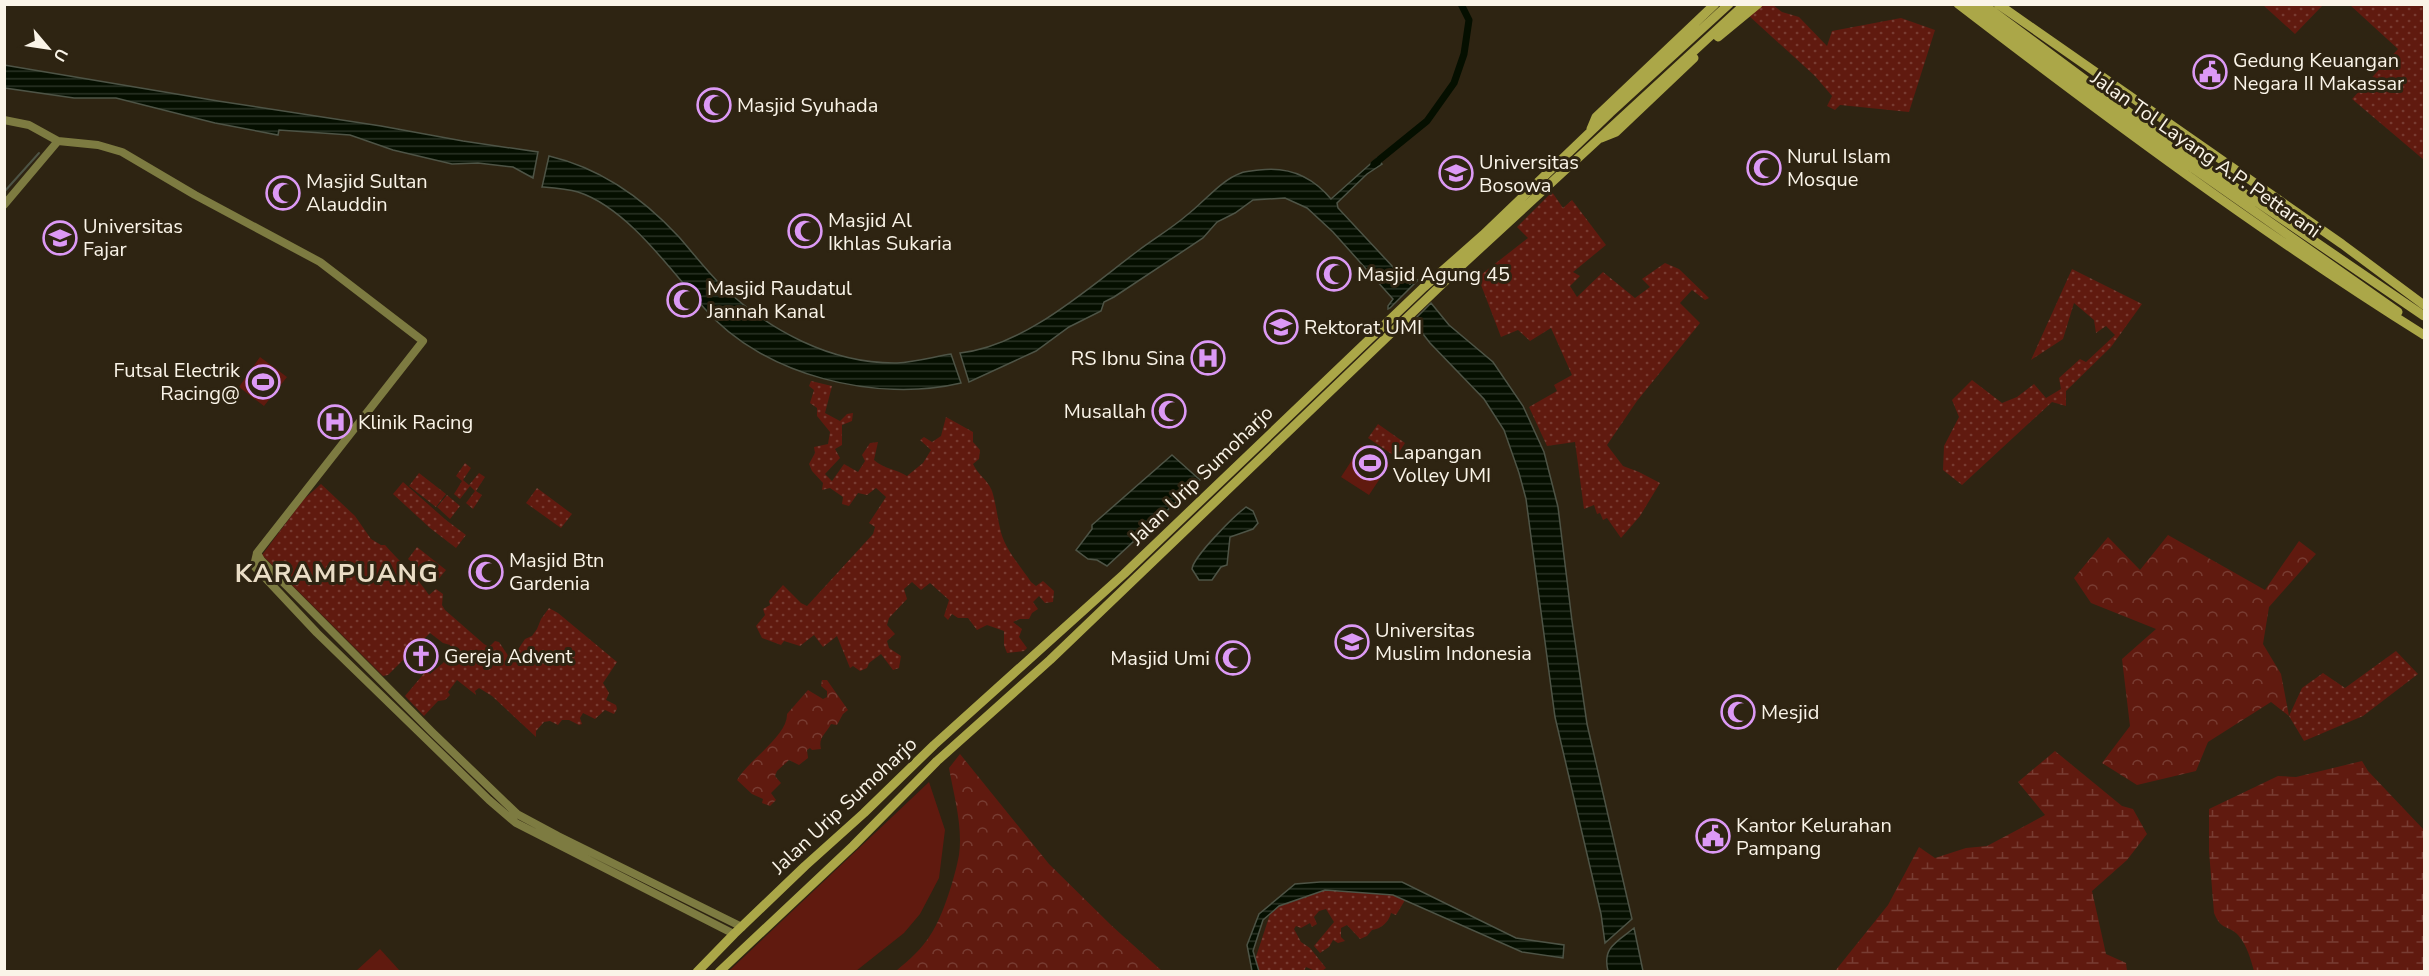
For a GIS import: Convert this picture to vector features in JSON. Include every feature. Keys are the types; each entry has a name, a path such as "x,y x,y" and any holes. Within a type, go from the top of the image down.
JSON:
{"highway":[{"path":"1588,134 1596,117 1715,4"},
{"name":"Jalan Urip Sumoharjo","path":"719,972 853,846 937,761 1050,660 1431,296 1588,134 1729,4"},
{"name":"Jalan Urip Sumoharjo","path":"698,972 734,934 934,745 1218,486 1424,287 1597,139 1745,4"},
{"path":"1597,139 1616,132 1706,47 1758,4"},
{"path":"1958,4 2139,140 2362,296 2424,335"},
{"name":"Jalan Tol Layang A.P. Pettarani","path":"1969,4 2143,133 2424,330"},
{"name":"Jalan Tol Layang A.P. Pettarani","path":"1983,4 2172,144 2424,316"},
{"path":"1998,4 2342,244 2424,305"},
{"path":"1083,611 1091,620"}],"main road":[{"path":"4,120 21,122 54,139 98,145 122,152 195,195 320,262 423,341 257,553 254,566 317,633 516,824 734,934"},
{"path":"4,205 54,139"},
{"path":"257,553 261,560 325,625 448,748 518,814 742,927"},
{"path":"317,633 325,625"},
{"path":"359,673 367,666"}],"green space":[{"path":"1763,5 1773,5 1782,12 1799,17 1827,46 1832,31 1901,18 1935,30 1909,112 1840,105 1835,110 1827,106 1832,96 1815,76 1748,15"},
{"path":"2263,5 2323,5 2295,34"},
{"path":"2350,5 2424,5 2424,160 2352,99 2398,49"},
{"path":"1552,192 1563,208 1572,200 1606,245 1573,272 1580,276 1570,286 1577,297 1603,272 1635,298 1650,287 1642,279 1665,263 1679,269 1709,298 1705,300 1692,290 1680,303 1700,323 1637,401 1607,445 1623,466 1660,483 1640,516 1621,538 1607,518 1603,520 1600,513 1597,514 1594,505 1584,509 1575,442 1547,446 1529,407 1557,391 1554,385 1572,375 1551,328 1530,341 1518,330 1501,337 1478,277 1528,238 1517,227"},
{"path":"2072,269 2142,304 2111,347 2066,391 2066,406 2052,402 1962,485 1943,470 1944,446 1959,417 1952,400 1972,380 2002,403 2017,397 2034,384 2046,398 2061,389 2059,378 2080,359 2086,362 2115,335 2106,326 2096,333 2094,320 2074,303 2063,339 2031,360"},
{"name":"Futsal Electrik Racing@","path":"260,357 287,377 264,406 239,387"},
{"path":"811,381 832,386 825,413 840,421 847,414 853,413 852,421 842,425 842,445 835,449 840,458 825,474 832,481 844,464 858,472 865,461 862,455 870,443 878,442 874,460 907,476 923,463 931,450 920,440 924,437 932,442 941,436 946,417 973,432 973,442 980,450 979,459 973,464 992,491 1005,542 1031,582 1036,586 1043,581 1054,591 1053,602 1045,603 1039,596 1033,602 1038,609 1029,619 1013,622 1022,629 1019,637 1027,648 1024,651 1007,653 1004,645 1004,631 987,625 977,630 968,618 958,618 952,614 948,620 944,616 949,600 930,583 921,590 912,582 904,589 907,599 889,618 887,625 895,634 887,641 889,648 901,656 899,668 893,670 881,654 869,663 867,668 860,671 853,666 850,668 837,636 823,647 814,635 800,646 784,641 781,645 762,638 756,626 765,615 763,609 770,605 769,601 783,585 807,606 873,534 875,527 869,523 886,497 876,488 867,495 858,493 849,506 842,504 843,497 830,488 822,490 823,483 809,464 815,453 814,447 828,444 830,432 817,416 817,408 810,403 814,390 809,386"},
{"path":"1378,424 1405,443 1396,457 1368,438"},
{"path":"1361,446 1389,465 1369,495 1341,477"},
{"path":"465,463 471,468 463,480 469,485 479,473 485,477 476,491 482,495 473,509 466,503 475,491 470,486 460,499 454,494 462,481 456,476"},
{"path":"419,473 446,494 436,507 409,486"},
{"path":"403,482 466,535 456,548 393,494"},
{"path":"321,484 355,516 371,539 385,545 429,595 436,589 443,594 442,605 445,610 489,647 495,641 499,642 511,660 525,639 532,636 549,608 558,613 617,662 603,683 609,693 606,700 616,705 617,709 614,714 605,710 595,719 583,713 580,718 582,724 579,725 569,720 562,720 558,725 550,721 544,722 536,731 536,737 492,696 479,688 475,691 476,695 457,680 448,692 450,695 445,700 438,701 424,716 405,696 426,671 430,674 443,663 452,650 450,645 443,643 430,633 388,675 383,676 262,555 304,499"},
{"path":"537,488 572,514 561,528 526,503"},
{"path":"447,495 460,506 450,519 437,507"},
{"path":"2168,535 2265,590 2299,541 2316,554 2269,607 2263,644 2281,674 2289,716 2271,702 2208,742 2196,771 2137,785 2102,763 2130,726 2122,659 2156,629 2091,603 2074,578 2108,537 2140,570"},
{"path":"417,547 446,570 436,582 426,573 433,563 424,573 408,559"},
{"path":"2396,651 2418,674 2363,716 2304,741 2289,716 2302,688 2323,673 2345,688"},
{"path":"822,680 827,680 848,710 837,725 831,724 822,738 821,749 812,750 810,748 807,750 808,758 799,765 789,760 777,771 775,776 781,783 771,793 776,800 770,806 762,803 763,799 752,794 737,780 775,739 786,722 787,714 808,690 823,699 827,697 827,691 821,686"},
{"path":"2055,751 2122,806 2133,809 2147,834 2127,860 2092,891 2106,954 2126,963 2127,971 1835,971 1888,905 1919,847 1935,858 1966,848 1987,846 2045,815 2018,782"},
{"path":"960,754 1049,864 1162,971 896,971 931,934 952,885 959,855 960,834 949,768"},
{"path":"2362,761 2368,771 2424,830 2424,971 2254,971 2241,939 2235,932 2219,923 2214,913 2209,851 2209,809 2278,776 2296,777"},
{"path":"929,782 945,830 939,878 920,914 904,933 856,971 729,971"},
{"path":"1316,888 1410,892 1396,915 1391,913 1381,927 1372,930 1360,939 1347,925 1341,928 1341,937 1345,941 1338,943 1333,940 1329,947 1320,953 1314,946 1334,922 1326,909 1319,911 1314,917 1317,924 1312,927 1310,923 1301,928 1296,926 1294,929 1301,942 1310,948 1326,968 1322,971 1306,967 1304,971 1251,972 1273,905"},
{"path":"380,949 400,971 356,971"}],"shaded area":[{"path":"4,65 538,152 533,178 513,167 478,163 452,164 393,150 350,135 279,130 278,135 215,123 116,98 74,98 5,88"},
{"path":"549,156 586,168 636,198 679,237 721,285 739,301 780,330 825,351 872,362 917,361 951,354 961,383 928,388 894,389 858,386 823,379 789,367 758,352 729,332 705,309 648,243 614,212 578,192 542,187"},
{"path":"1377,158 1382,164 1367,174 1337,203 1338,208 1407,282 1410,284 1415,279 1418,280 1390,308 1388,309 1388,306 1393,299 1333,232 1307,208 1285,198 1253,200 1217,222 1203,238 1104,302 1101,311 1069,327 1036,351 969,382 960,353 984,348 1008,339 1055,313 1175,224 1234,176 1243,172 1270,169 1290,171 1316,184 1331,199"},
{"path":"1431,303 1449,325 1493,362 1523,406 1544,452 1558,507 1587,724 1632,919 1605,943 1601,914 1555,717 1526,499 1519,473 1504,430 1484,399 1430,343 1413,321"},
{"path":"1172,455 1200,480 1107,566 1097,560 1088,559 1076,550 1092,529 1092,525"},
{"path":"1246,507 1253,511 1258,523 1253,529 1230,537 1227,565 1221,567 1212,580 1199,580 1192,569 1194,563 1215,537"},
{"path":"1402,882 1516,938 1564,945 1563,958 1522,952 1393,895 1325,890 1279,906 1263,920 1253,951 1259,971 1252,971 1247,945 1259,914 1295,884"},
{"path":"1634,928 1643,971 1608,971 1607,956 1612,946"}],"waterway":[{"path":"1374,164 1427,121 1454,83 1464,54 1469,20 1461,4"},
{"path":"4,192 39,153"}],"place":[{"name":"Gedung Keuangan Negara II Makassar","path":"2210,72"},
{"name":"Masjid Syuhada","path":"714,105"},
{"name":"Nurul Islam Mosque","path":"1764,168"},
{"name":"Universitas Bosowa","path":"1456,173"},
{"name":"Masjid Sultan Alauddin","path":"283,193"},
{"name":"Masjid Al Ikhlas Sukaria","path":"805,231"},
{"name":"Universitas Fajar","path":"60,238"},
{"name":"Masjid Agung 45","path":"1334,274"},
{"name":"Masjid Raudatul Jannah Kanal","path":"684,300"},
{"name":"Rektorat UMI","path":"1281,327"},
{"name":"RS Ibnu Sina","path":"1208,358"},
{"name":"Futsal Electrik Racing@","path":"263,382"},
{"name":"Musallah","path":"1169,411"},
{"name":"Klinik Racing","path":"335,422"},
{"name":"Lapangan Volley UMI","path":"1370,463"},
{"name":"Masjid Btn Gardenia","path":"486,572"},
{"name":"Universitas Muslim Indonesia","path":"1352,642"},
{"name":"Gereja Advent","path":"421,656"},
{"name":"Masjid Umi","path":"1233,658"},
{"name":"Mesjid","path":"1738,712"},
{"name":"Kantor Kelurahan Pampang","path":"1713,836"}],"district":[{"name":"KARAMPUANG","path":"337,573"}]}
